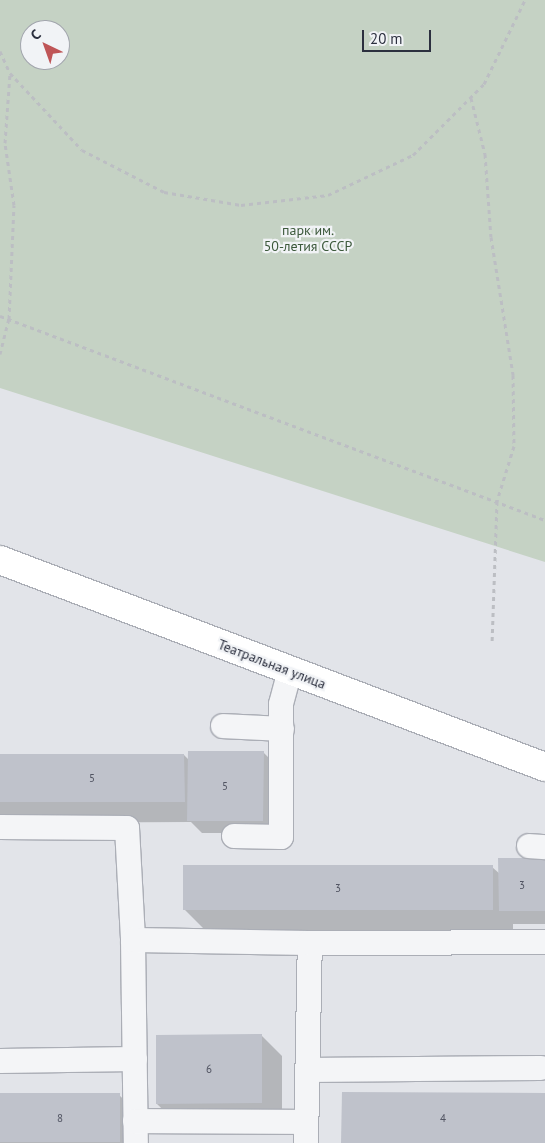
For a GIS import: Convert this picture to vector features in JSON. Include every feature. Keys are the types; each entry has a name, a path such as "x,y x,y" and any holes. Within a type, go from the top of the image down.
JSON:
{"main road":[{"name":"Театральная улица","path":"0,560 545,767"}],"lane":[{"path":"234,836 280,837 281,704 290,671"},
{"path":"223,726 282,729"},
{"path":"0,827 127,828 133,940 136,1132 306,1132 310,943"},
{"path":"133,940 310,943 545,942"},
{"path":"0,1061 135,1059"},
{"path":"307,1070 540,1068"}],"path":[{"path":"0,51 10,73 82,150 164,192 240,205 328,195 412,155 484,84 524,0"},
{"path":"0,354 9,319 14,205 5,143 10,73"},
{"path":"471,97 485,154 490,237 513,375 514,446 497,501 492,640"},
{"path":"0,316 545,520"}],"green space":[{"name":"парк им. 50-летия СССР","path":"0,0 545,0 545,562 0,388"}],"building":[{"path":"188,751 264,751 263,821 187,821"},
{"path":"0,754 184,754 185,802 0,802"},
{"path":"498,858 545,858 545,911 499,911"},
{"path":"183,865 493,865 493,910 183,910"},
{"path":"262,1034 262,1103 156,1104 156,1035"},
{"path":"342,1092 545,1093 545,1143 341,1143"},
{"path":"0,1093 120,1093 120,1142 0,1142"}]}
